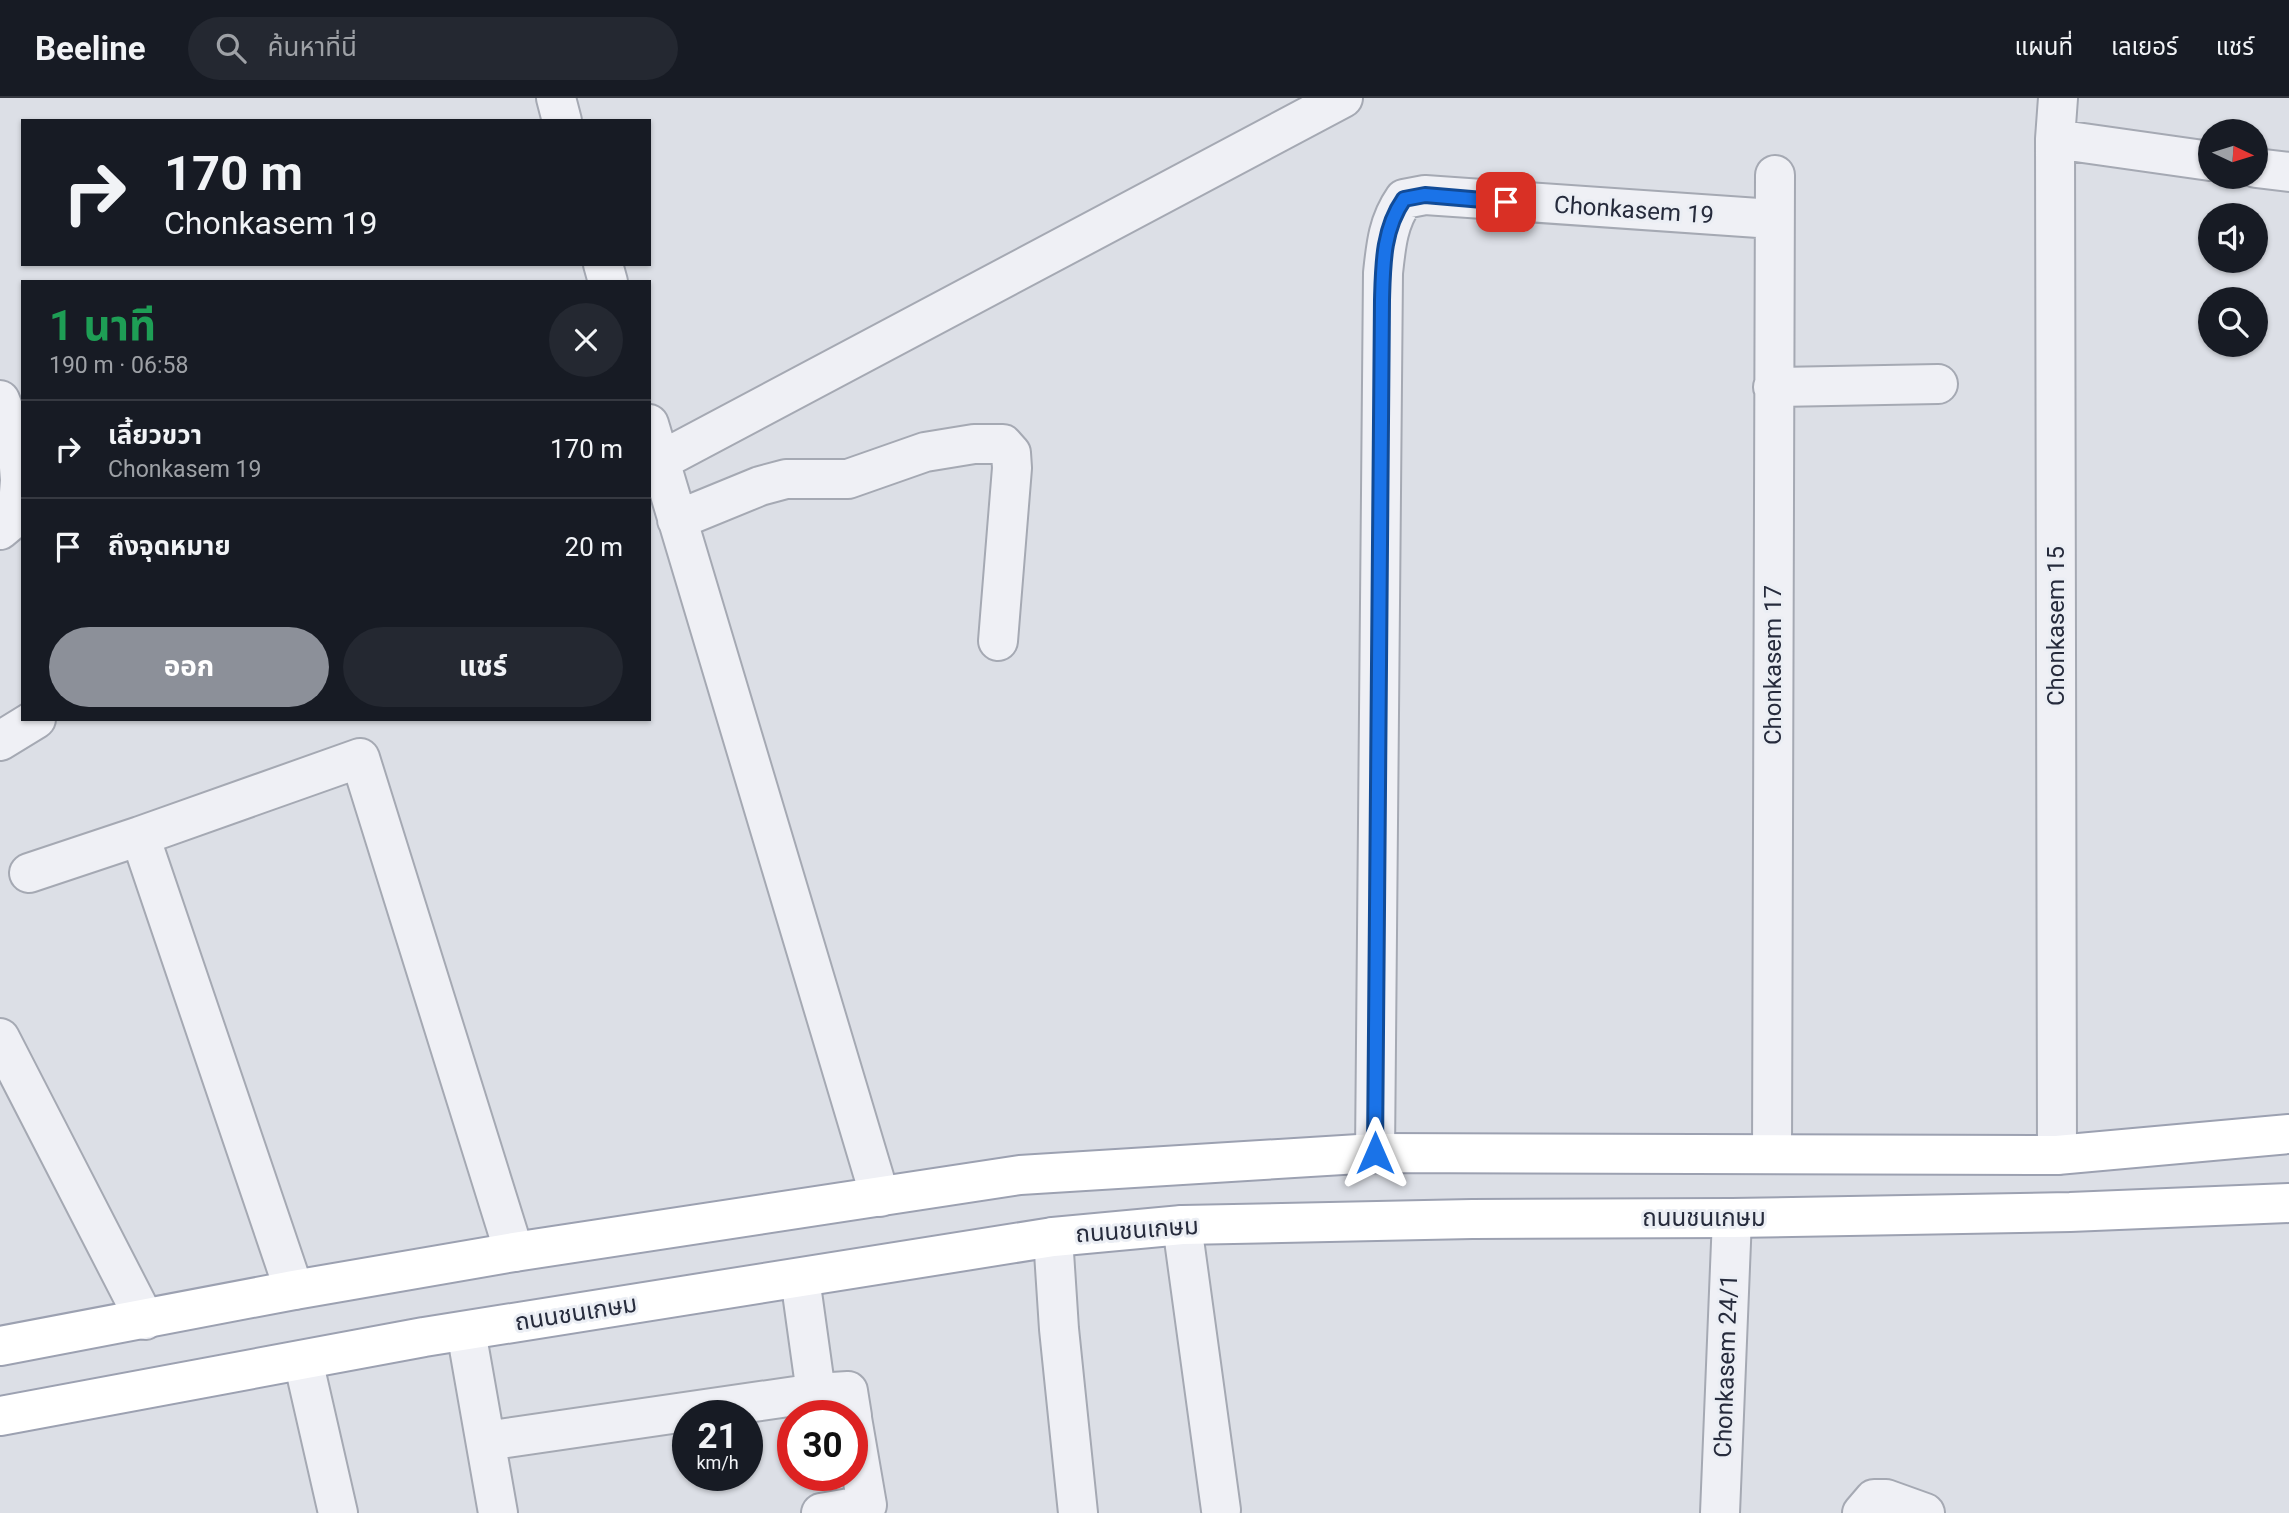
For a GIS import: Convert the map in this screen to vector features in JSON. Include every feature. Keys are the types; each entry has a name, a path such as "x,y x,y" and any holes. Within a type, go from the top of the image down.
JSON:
{"main road":[{"path":"0,1346 514,1252 1020,1175 1375,1153 2057,1155 2289,1134"},
{"name":"ถนนชนเกษม","path":"0,1416 466,1331 1053,1237 1182,1225 1472,1219 1732,1219 2070,1212 2289,1203"}],"street":[{"path":"556,98 561,119"},
{"path":"660,460 1343,98"},
{"name":"Chonkasem 15","path":"2057,1155 2055,139 2058,98"},
{"path":"2055,139 2198,159"},
{"path":"2268,169 2289,172"},
{"name":"Chonkasem 17","path":"1772,1154 1775,175"},
{"name":"Chonkasem 19","path":"1375,1153 1383,273 1386,242 1393,216 1404,199 1425,195 1773,219"},
{"path":"1773,387 1938,384"},
{"path":"0,400 17,442 20,480 18,506 12,520 0,530"},
{"path":"651,431 880,1197"},
{"path":"677,520 760,486 786,479 848,479 925,452 974,443 1003,444 1011,453 1012,468 998,641"},
{"path":"0,741 33,721"},
{"path":"29,873 360,758 514,1252"},
{"path":"140,836 295,1290"},
{"path":"0,1038 145,1320"},
{"name":"Chonkasem 24/1","path":"1720,1513 1732,1219"},
{"path":"1182,1225 1221,1510"},
{"path":"1053,1237 1059,1329 1078,1513"},
{"path":"800,1278 816,1393"},
{"path":"466,1331 498,1513"},
{"path":"303,1360 338,1513"},
{"path":"486,1441 816,1393 848,1391 849,1400"},
{"path":"821,1513 867,1505 865,1491"},
{"path":"1862,1513 1874,1499 1886,1499 1925,1513"}],"route":[{"path":"1375,1153 1382,300 1386,242 1393,216 1404,199 1425,195 1506,202"}]}
